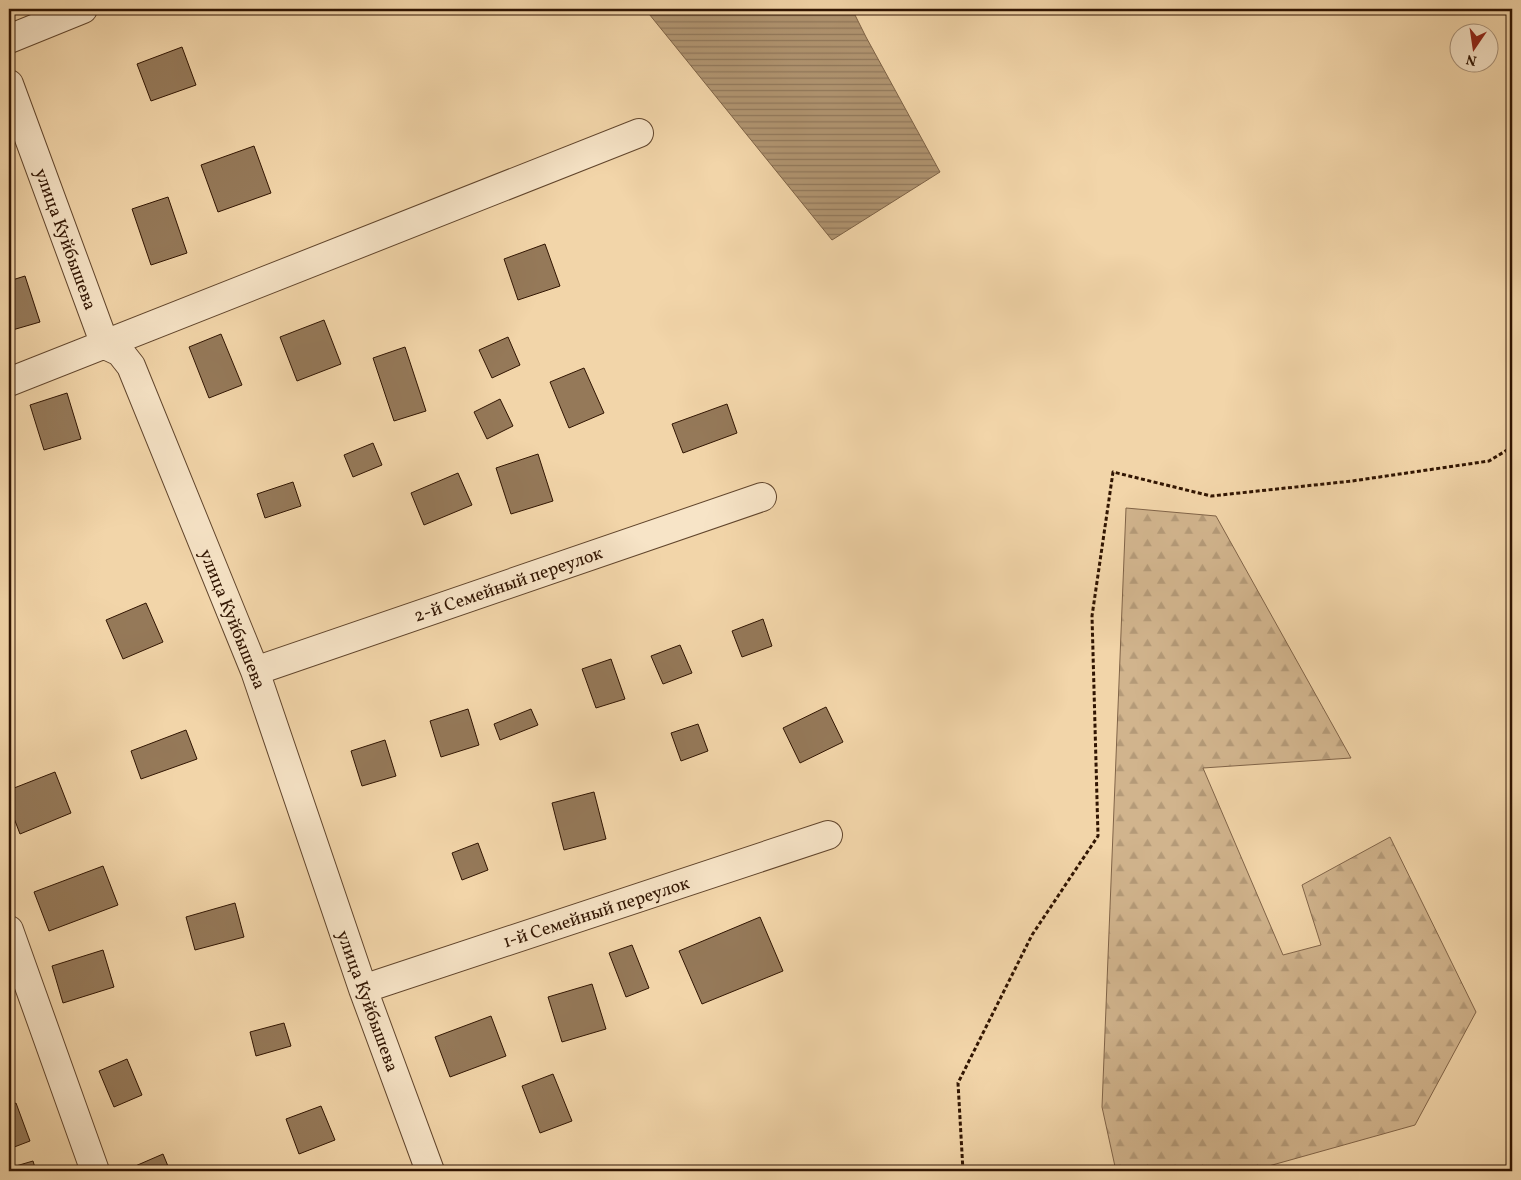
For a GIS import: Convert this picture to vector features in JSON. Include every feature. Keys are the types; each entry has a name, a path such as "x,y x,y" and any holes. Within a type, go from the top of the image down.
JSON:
{"street":[{"path":"9,40 83,9"},
{"name":"улица Куйбышева","path":"9,84 105,345 120,352 131,366 255,671 363,988 430,1171"},
{"path":"9,382 639,133"},
{"name":"2-й Семейный переулок","path":"255,671 762,497"},
{"name":"1-й Семейный переулок","path":"363,988 828,836"},
{"path":"9,930 95,1171"}],"path":[{"path":"963,1171 958,1083 1032,935 1098,836 1092,616 1113,472 1212,496 1352,481 1489,461 1512,447"}],"green space":[{"path":"1126,508 1216,516 1351,758 1203,768 1283,955 1321,945 1302,885 1390,837 1476,1012 1415,1125 1251,1171 1116,1171 1102,1107"}],"shaded area":[{"path":"645,9 852,9 940,172 832,240"}],"building":[{"path":"182,47 196,85 151,101 137,64"},
{"path":"254,146 271,193 218,212 201,165"},
{"path":"168,197 187,253 151,265 132,209"},
{"path":"545,244 560,286 518,300 504,259"},
{"path":"25,276 40,322 9,331 9,281"},
{"path":"324,320 341,364 297,381 280,337"},
{"path":"221,334 242,385 209,398 189,347"},
{"path":"508,337 520,365 492,378 479,350"},
{"path":"405,347 426,411 394,421 373,358"},
{"path":"584,368 604,413 569,428 550,382"},
{"path":"67,393 81,439 44,450 30,405"},
{"path":"500,399 513,426 487,439 474,412"},
{"path":"727,404 737,433 683,453 672,424"},
{"path":"373,443 382,465 353,477 344,455"},
{"path":"538,454 553,501 511,514 496,468"},
{"path":"458,473 472,505 424,525 411,493"},
{"path":"293,482 301,506 265,518 257,494"},
{"path":"146,603 163,642 123,659 106,620"},
{"path":"763,619 772,646 742,657 732,631"},
{"path":"680,645 692,673 663,684 651,656"},
{"path":"611,659 625,699 596,708 582,669"},
{"path":"826,707 843,742 800,763 783,728"},
{"path":"468,709 479,745 441,757 430,721"},
{"path":"531,709 538,725 500,740 494,724"},
{"path":"698,724 708,751 681,761 671,733"},
{"path":"186,730 197,759 141,779 131,751"},
{"path":"385,740 396,776 362,786 351,751"},
{"path":"55,772 71,813 20,834 9,805 9,790"},
{"path":"594,792 606,839 564,850 552,803"},
{"path":"478,843 488,870 462,880 452,853"},
{"path":"103,866 118,905 49,931 34,892"},
{"path":"235,903 244,937 195,950 186,917"},
{"path":"760,917 783,971 702,1004 679,951"},
{"path":"632,945 649,988 626,997 609,953"},
{"path":"103,950 114,987 63,1003 52,966"},
{"path":"592,984 606,1029 562,1042 548,997"},
{"path":"491,1016 506,1056 450,1077 435,1037"},
{"path":"284,1023 291,1046 256,1056 250,1032"},
{"path":"127,1059 142,1095 114,1107 99,1071"},
{"path":"553,1074 572,1121 540,1133 522,1086"},
{"path":"16,1103 30,1141 9,1149 9,1106"},
{"path":"321,1106 335,1140 299,1154 286,1119"},
{"path":"163,1154 170,1171 135,1171 133,1167"},
{"path":"33,1161 36,1171 9,1171 9,1168"}]}
